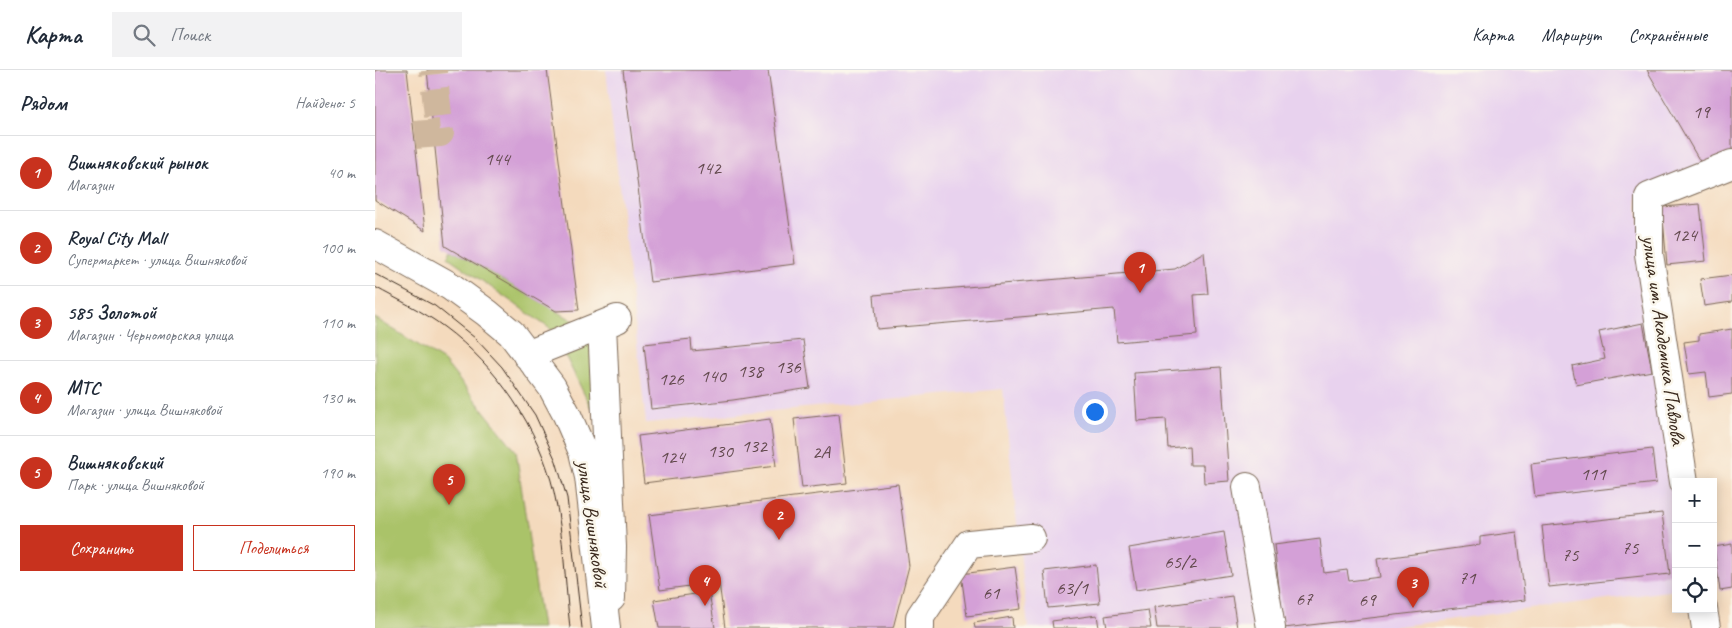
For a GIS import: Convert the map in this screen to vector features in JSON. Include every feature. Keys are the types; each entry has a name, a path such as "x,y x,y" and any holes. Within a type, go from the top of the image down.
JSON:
{"street":[{"name":"улица им. Академика Павлова","path":"1683,478 1649,254 1649,197 1732,164"},
{"name":"улица Вишняковой","path":"375,244 450,286 487,313 511,333 552,387 583,452 589,477 606,628"},
{"path":"527,354 610,322 613,547 611,628"},
{"path":"1247,487 1271,628"},
{"path":"920,628 920,617 969,544 1031,538"},
{"path":"1704,613 1706,628"}],"shaded area":[{"path":"606,70 1732,70 1732,160 1636,197 1675,478 1672,478 1672,591 1384,628 1028,628 1003,389 646,423"}],"green space":[{"path":"452,250 579,324 559,335 448,257"},
{"path":"375,318 444,361 516,451 542,628 375,628"},
{"path":"592,337 601,403 591,408 563,351"}],"building":[{"path":"375,70 407,70 425,231 375,200"},
{"path":"427,70 547,70 579,310 556,311 445,246"},
{"path":"623,70 768,70 795,264 650,282"},
{"path":"1647,70 1732,70 1732,153 1702,165"},
{"path":"1700,204 1706,261 1667,265 1662,207"},
{"path":"1204,252 1208,294 1194,295 1197,335 1117,342 1114,309 877,329 874,295 1175,269"},
{"path":"1732,275 1732,302 1704,306 1700,279"},
{"path":"1643,323 1652,371 1576,385 1572,366 1605,359 1599,332"},
{"path":"1732,329 1732,394 1709,397 1706,372 1689,374 1684,342 1699,340 1699,334"},
{"path":"691,339 692,351 803,340 810,388 733,400 651,409 644,344"},
{"path":"1221,367 1229,481 1204,483 1203,465 1190,465 1189,446 1168,448 1166,419 1137,421 1134,373"},
{"path":"839,414 847,483 802,488 794,419"},
{"path":"770,419 776,466 644,483 638,436"},
{"path":"1652,449 1656,483 1535,497 1531,464"},
{"path":"898,484 909,566 893,628 725,628 719,582 660,590 649,515"},
{"path":"1662,513 1670,574 1549,587 1542,526"},
{"path":"1224,532 1231,575 1136,590 1129,548"},
{"path":"1517,532 1525,600 1284,628 1274,545 1320,539 1324,573 1347,570 1349,581 1380,577 1377,559 1480,545 1480,537"},
{"path":"1732,544 1732,589 1720,591 1717,569 1717,546"},
{"path":"1096,565 1100,603 1048,608 1044,571"},
{"path":"1015,567 1021,609 967,616 961,574"},
{"path":"709,592 715,628 659,628 654,600"},
{"path":"1232,596 1237,628 1157,628 1154,607"},
{"path":"1148,610 1151,628 1107,628 1105,616"},
{"path":"1097,615 1099,628 1053,628 1052,621"},
{"path":"1012,617 1013,628 975,628 974,623"}],"tunnel":[{"path":"415,135 440,133 433,70"}],"tram line":[{"path":"375,274 435,306 475,338 502,367 535,415 556,461 567,498 582,628"},
{"path":"375,287 428,316 463,343 498,379 527,422 547,468 554,492 562,543 570,628"}],"place":[{"name":"Вишняковский рынок","path":"1140,293"},
{"name":"Вишняковский","path":"449,505"},
{"name":"Royal City Mall","path":"779,540"},
{"name":"МТС","path":"705,606"},
{"name":"585 Золотой","path":"1413,608"}]}
